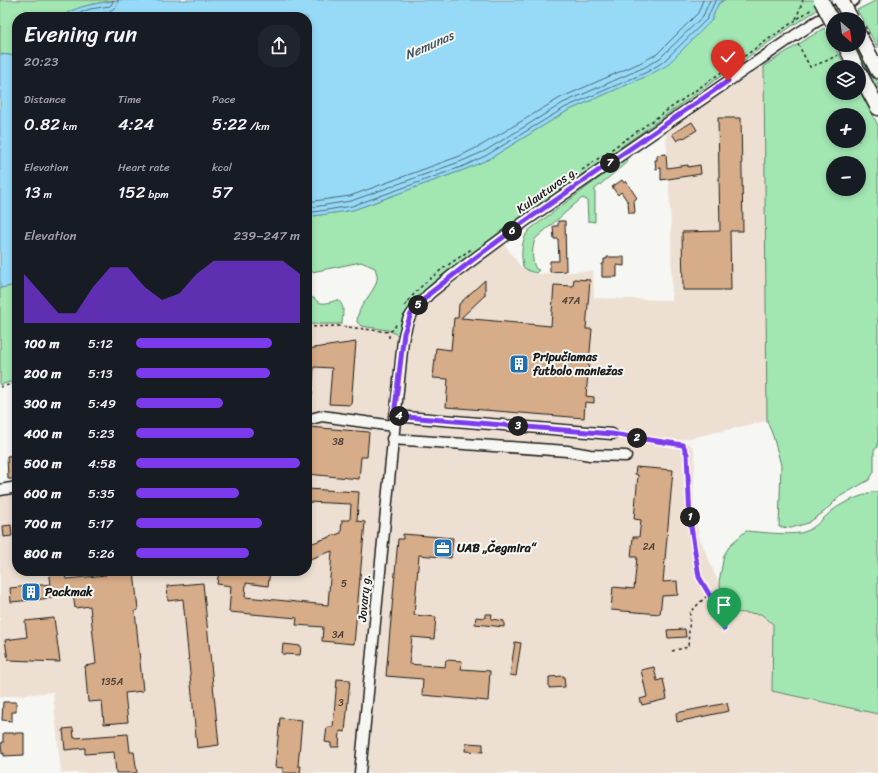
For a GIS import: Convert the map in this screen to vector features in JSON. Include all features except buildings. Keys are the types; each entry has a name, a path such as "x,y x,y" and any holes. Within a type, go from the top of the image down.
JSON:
{"highway":[{"path":"821,0 827,12"},
{"path":"841,0 847,12"},
{"path":"866,48 878,71"},
{"path":"845,52 851,60"},
{"path":"866,85 878,108"}],"street":[{"name":"Kulautuvos g.","path":"394,421 404,333 411,314 429,294 524,222 702,98 814,23 854,0"},
{"path":"312,419 322,416 612,434"},
{"name":"Jovarų g.","path":"360,773 394,421"},
{"path":"392,439 566,451 590,455 626,456"},
{"path":"0,490 12,488"}],"path":[{"path":"796,19 804,0"},
{"path":"798,44 810,67 839,52"},
{"path":"389,338 390,332"},
{"path":"0,387 12,384"},
{"path":"612,434 683,445 687,454 690,520 699,577 719,611 724,629"},
{"path":"672,651 688,647 690,612 709,594"}],"shaded area":[{"path":"764,66 767,421 676,441 690,444 694,450 693,509 700,539 721,589 722,608 729,612 762,614 773,624 772,691 878,714 878,773 61,773 53,692 0,697 0,493 12,491 12,576 312,576 312,324 342,324 361,326 388,330 398,335 411,335 412,326 425,307 446,288 504,244 521,267 534,274 593,271 594,298 672,300 671,224 666,136 663,131"}],"green space":[{"path":"0,0 119,0 81,7 69,12 12,12 12,55 0,54"},
{"path":"724,0 833,0 792,26 721,76 504,230 434,282 413,302 407,310 403,316 398,335 388,330 361,326 357,322 362,305 375,286 377,280 375,268 361,262 312,272 312,216 353,210 466,169 489,159 567,111 649,75 711,21 718,4"},
{"path":"878,0 878,48 866,26 866,12 858,12 857,10"},
{"path":"824,28 826,32 826,52 838,52 842,60 826,60 826,100 864,100 878,125 878,447 874,450 874,472 869,480 839,497 824,512 808,523 791,528 779,527 781,465 767,421 764,66"},
{"path":"855,52 862,52 878,83 878,98 866,74 866,60 859,60"},
{"path":"626,158 627,162 595,189 595,222 588,221 587,200 582,198 535,239 533,251 534,266 539,270 536,273 523,267 522,247 524,238 529,230"},
{"path":"12,286 12,381 0,385 0,288"},
{"path":"312,298 322,303 338,300 343,308 342,324 312,324"},
{"path":"872,492 878,492 878,714 772,691 773,624 761,614 729,612 722,608 719,582 724,555 731,544 746,531 784,534 804,532 816,525 842,504"}],"water":[{"name":"Nemunas","path":"119,0 724,0 718,4 711,21 666,66 567,111 489,159 466,169 353,210 312,216 312,12 69,12 81,7"},
{"path":"0,54 12,55 12,286 0,288"}],"place":[{"name":"Pripučiamas futbolo maniežas","path":"519,364"},
{"name":"UAB „Čegmira“","path":"443,548"},
{"name":"Packmak","path":"31,592"}],"route":[{"path":"724,629 719,611 699,577 690,520 687,454 683,445 612,434 394,416 404,333 411,314 429,294 524,222 728,81"}]}
